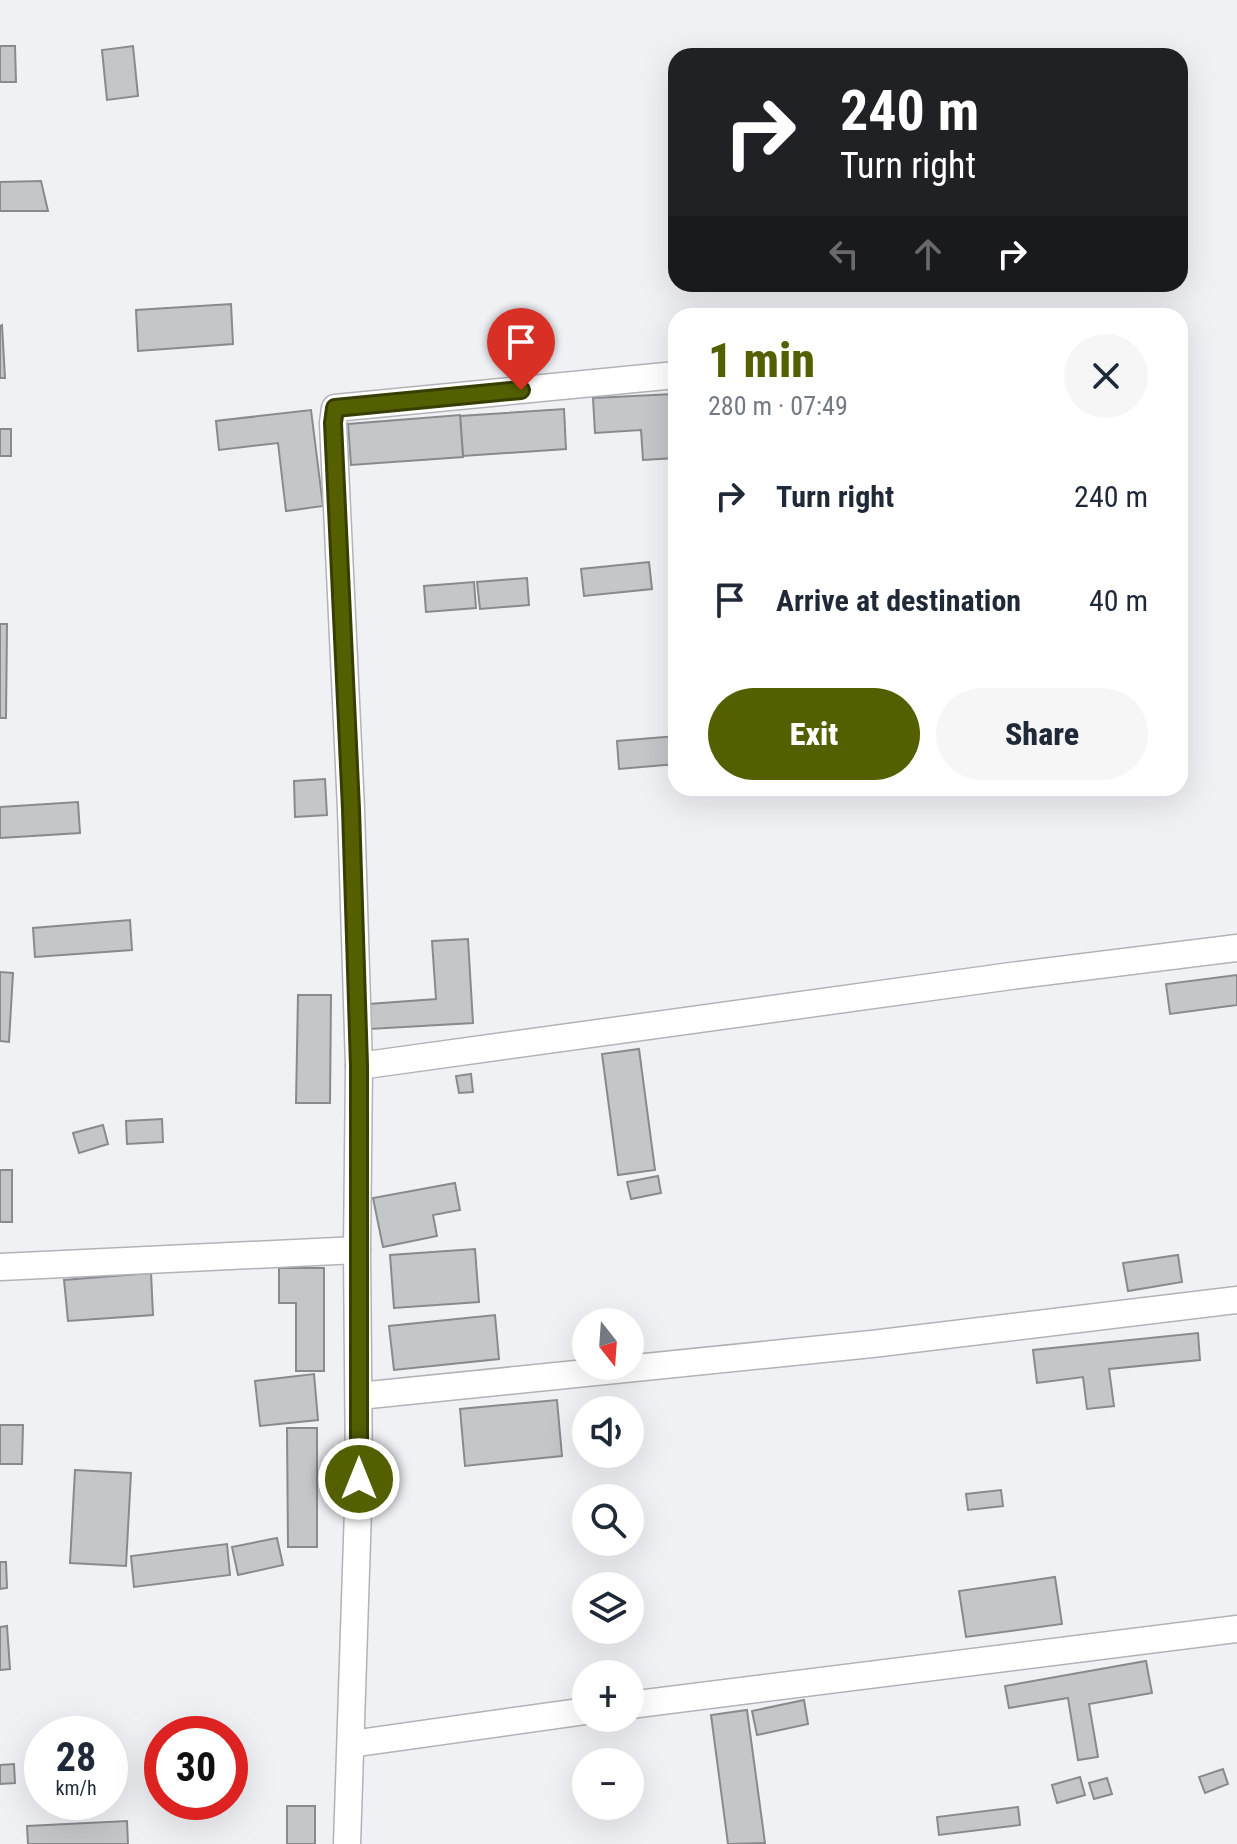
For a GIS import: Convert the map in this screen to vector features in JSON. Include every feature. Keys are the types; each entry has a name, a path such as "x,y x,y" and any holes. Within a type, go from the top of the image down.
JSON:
{"street":[{"path":"347,1844 359,1479 359,1066 333,423 335,408 668,376"},
{"path":"359,1066 1237,948"},
{"path":"0,1267 357,1250"},
{"path":"359,1396 872,1344 1237,1300"},
{"path":"644,1703 1237,1629"},
{"path":"351,1744 572,1713"}],"building":[{"path":"0,46 15,46 16,82 0,82"},
{"path":"133,46 138,96 107,100 102,50"},
{"path":"41,181 48,211 0,211 0,182"},
{"path":"231,304 233,344 138,351 136,310"},
{"path":"2,325 5,378 0,378"},
{"path":"668,394 668,458 643,460 641,430 595,433 593,398"},
{"path":"564,409 566,449 463,456 460,416"},
{"path":"311,410 323,506 286,511 278,443 219,450 216,421"},
{"path":"460,415 463,457 351,465 348,424"},
{"path":"0,429 11,429 11,456 0,456"},
{"path":"649,562 652,589 584,596 581,569"},
{"path":"527,578 529,605 480,609 477,582"},
{"path":"474,582 476,608 426,612 424,586"},
{"path":"0,624 7,624 6,718 0,718"},
{"path":"668,737 668,765 619,769 617,741"},
{"path":"325,779 327,815 295,817 294,781"},
{"path":"78,802 80,833 0,838 0,807"},
{"path":"130,920 132,950 35,957 33,928"},
{"path":"468,939 473,1023 370,1029 369,1004 436,999 432,941"},
{"path":"0,972 13,973 9,1042 0,1041"},
{"path":"1237,975 1237,1005 1170,1014 1166,984"},
{"path":"298,995 331,995 330,1103 296,1103"},
{"path":"639,1049 655,1170 618,1175 602,1054"},
{"path":"471,1074 473,1092 459,1093 456,1076"},
{"path":"162,1119 163,1142 127,1144 126,1121"},
{"path":"103,1125 108,1144 79,1153 73,1133"},
{"path":"0,1170 12,1170 12,1222 0,1222"},
{"path":"658,1176 661,1193 631,1199 627,1182"},
{"path":"455,1183 460,1210 433,1215 437,1236 383,1247 373,1198"},
{"path":"475,1249 479,1302 394,1308 390,1255"},
{"path":"1178,1255 1182,1282 1128,1291 1123,1263"},
{"path":"279,1268 324,1268 324,1371 296,1371 296,1303 279,1303"},
{"path":"151,1273 153,1315 68,1321 64,1280"},
{"path":"495,1315 499,1359 394,1370 389,1326"},
{"path":"1198,1333 1200,1360 1109,1369 1114,1406 1087,1409 1083,1377 1037,1383 1033,1350"},
{"path":"314,1374 318,1420 260,1426 255,1381"},
{"path":"557,1400 562,1456 465,1466 460,1409"},
{"path":"0,1425 23,1425 22,1464 0,1464"},
{"path":"287,1428 317,1428 317,1547 288,1547"},
{"path":"75,1470 131,1473 126,1566 70,1563"},
{"path":"1001,1490 1003,1506 968,1510 966,1494"},
{"path":"277,1538 283,1565 238,1575 232,1547"},
{"path":"227,1544 230,1575 134,1587 131,1556"},
{"path":"0,1562 6,1562 7,1588 0,1589"},
{"path":"1055,1577 1062,1624 966,1637 959,1591"},
{"path":"7,1626 10,1669 0,1670 0,1627"},
{"path":"1146,1661 1152,1693 1089,1704 1098,1757 1078,1760 1068,1698 1009,1708 1005,1686"},
{"path":"804,1700 808,1724 757,1735 752,1711"},
{"path":"747,1710 765,1843 728,1844 711,1715"},
{"path":"14,1764 15,1783 0,1784 0,1765"},
{"path":"1223,1769 1228,1784 1205,1793 1199,1777"},
{"path":"1080,1777 1085,1795 1057,1803 1052,1785"},
{"path":"1107,1778 1112,1794 1094,1799 1089,1783"},
{"path":"287,1806 315,1806 315,1844 287,1844"},
{"path":"1018,1807 1020,1825 939,1835 937,1817"},
{"path":"127,1821 128,1844 28,1844 27,1826"}],"route":[{"path":"359,1479 359,1066 333,423 335,408 521,390"}]}
